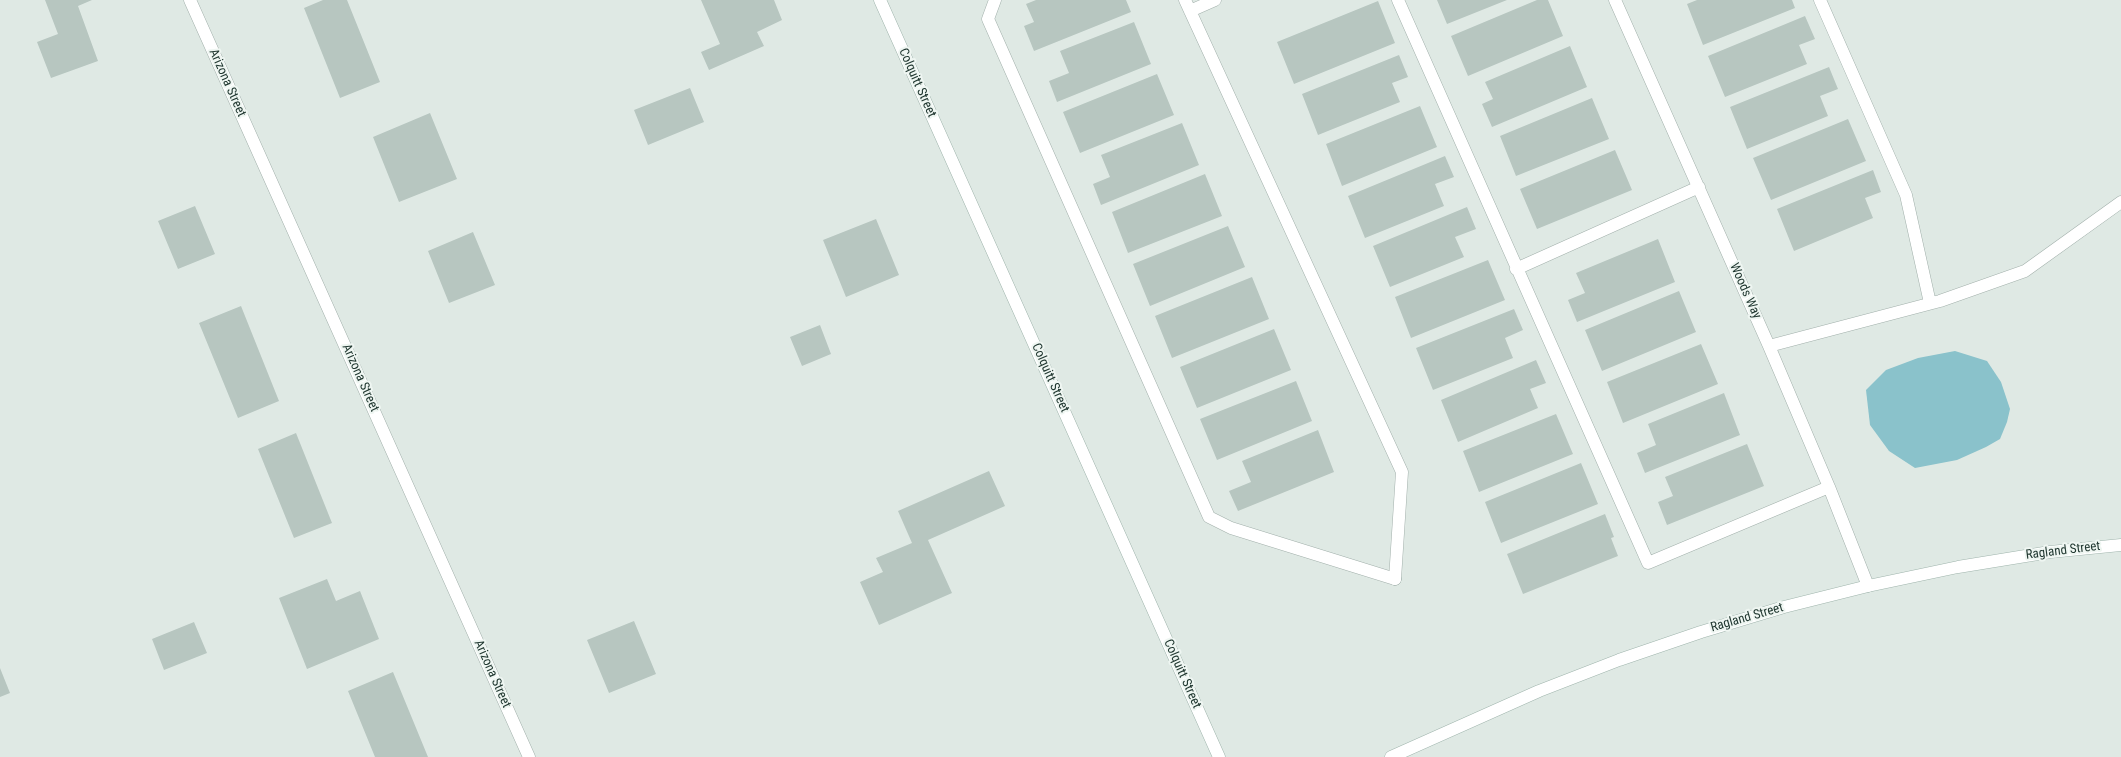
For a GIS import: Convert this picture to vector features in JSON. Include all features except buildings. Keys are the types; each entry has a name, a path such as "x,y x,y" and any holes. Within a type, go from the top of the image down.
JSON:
{"street":[{"name":"Arizona Street","path":"190,0 530,757"},
{"name":"Colquitt Street","path":"880,0 1219,757"},
{"path":"994,0 988,20 1209,517 1231,528 1395,579 1402,472 1187,5 1215,0"},
{"path":"1398,0 1516,269 1648,563 1829,487"},
{"name":"Woods Way","path":"1615,0 1769,346 1829,487 1868,586"},
{"path":"1820,0 1906,195 1930,303"},
{"path":"1516,269 1699,187"},
{"path":"1769,346 1930,303 2025,271 2121,202"},
{"name":"Ragland Street","path":"1392,757 1539,692 1619,660 1746,618 1868,586 1958,567 2050,552 2121,545"}],"water":[{"path":"1955,351 1987,361 2001,382 2010,409 2007,422 2000,439 1986,447 1957,460 1915,468 1889,451 1870,425 1866,390 1886,370 1918,358"}]}
